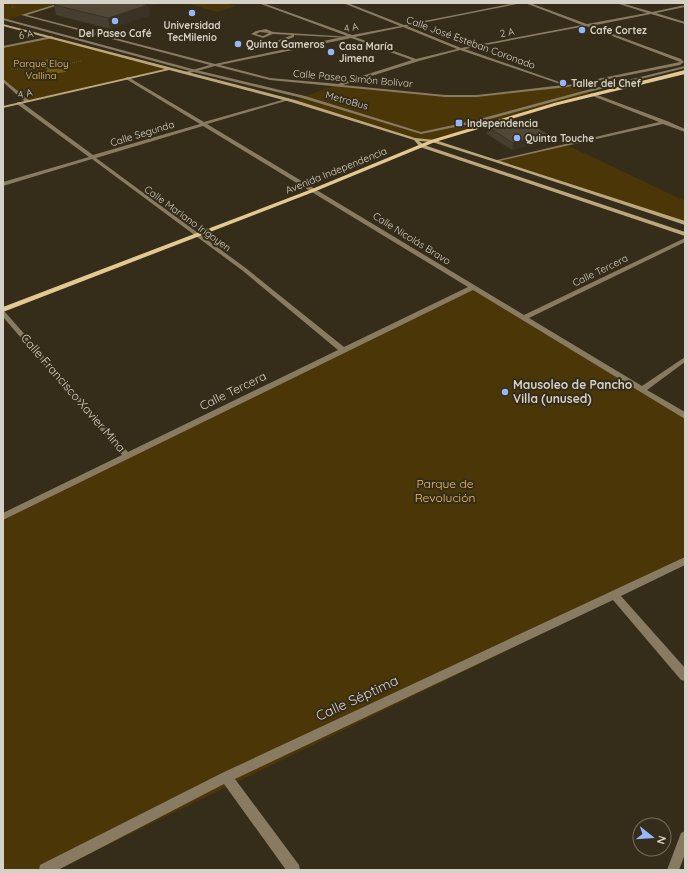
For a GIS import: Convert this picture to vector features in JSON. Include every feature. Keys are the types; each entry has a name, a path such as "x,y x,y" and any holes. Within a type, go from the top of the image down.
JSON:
{"main road":[{"path":"3,25 287,99 414,139 433,141 685,223"},
{"name":"4 A","path":"3,107 168,68"},
{"name":"Avenida Independencia","path":"3,311 314,190 433,141 592,94 685,72"},
{"path":"414,139 422,146 685,234"}],"street":[{"name":"6 A","path":"23,15 63,3"},
{"path":"260,3 415,60"},
{"name":"Calle José Esteban Coronado","path":"345,3 461,49 568,86"},
{"name":"4 A","path":"186,73 214,65 520,3"},
{"path":"527,3 589,26"},
{"path":"618,3 685,23"},
{"name":"2 A","path":"335,85 415,60 461,49 589,26 685,6"},
{"name":"Calle Paseo Simón Bolívar","path":"23,15 270,79 465,97 568,86 680,64 682,62 589,26"},
{"name":"MetroBus","path":"3,19 195,71 303,97 421,133 473,122 685,67"},
{"path":"272,33 349,37"},
{"path":"260,49 296,35"},
{"name":"6 A","path":"3,47 52,37"},
{"name":"Calle Nicolás Bravo","path":"126,78 205,124 685,416"},
{"path":"3,80 27,101"},
{"path":"592,94 666,122 685,131"},
{"name":"Calle Segunda","path":"3,184 287,99"},
{"name":"Calle Mariano Irigoyen","path":"19,103 91,158 245,270 344,351"},
{"path":"497,161 666,122"},
{"name":"Calle Tercera","path":"524,318 685,240"},
{"name":"Calle Tercera","path":"3,517 473,287"},
{"name":"Calle Francisco Xavier Mina","path":"3,311 127,456"},
{"path":"642,390 685,359"},
{"name":"Calle Séptima","path":"45,870 226,777 685,561"},
{"path":"614,594 685,676"},
{"path":"226,777 294,870"},
{"path":"673,870 685,837"}],"path":[{"path":"7,70 41,69 59,65"}],"green space":[{"path":"3,3 63,3 3,21"},
{"path":"186,3 224,3 236,6 217,12"},
{"name":"Parque Eloy Vallina","path":"52,37 168,68 27,101 3,80 3,47"},
{"path":"335,85 462,97 568,86 592,94 433,141 414,139 293,101"},
{"path":"567,145 685,201 685,223 497,161"},
{"name":"Parque de Revolución","path":"473,287 685,416 685,564 56,870 3,870 3,518"}],"shaded area":[{"path":"43,60 54,60 58,67 66,69 66,72 53,74 45,73 48,69 32,65"}],"building":[{"path":"56,3 140,3 148,5 108,18 54,5"},
{"path":"522,119 548,134 513,143 488,127"}],"place":[{"name":"Universidad TecMilenio","path":"192,13"},
{"name":"Del Paseo Café","path":"115,21"},
{"name":"Cafe Cortez","path":"582,30"},
{"name":"Quinta Gameros","path":"238,44"},
{"name":"Casa María Jimena","path":"331,52"},
{"name":"Taller del Chef","path":"563,83"},
{"name":"Independencia","path":"459,123"},
{"name":"Quinta Touche","path":"517,138"},
{"name":"Mausoleo de Pancho Villa (unused)","path":"505,392"}]}
